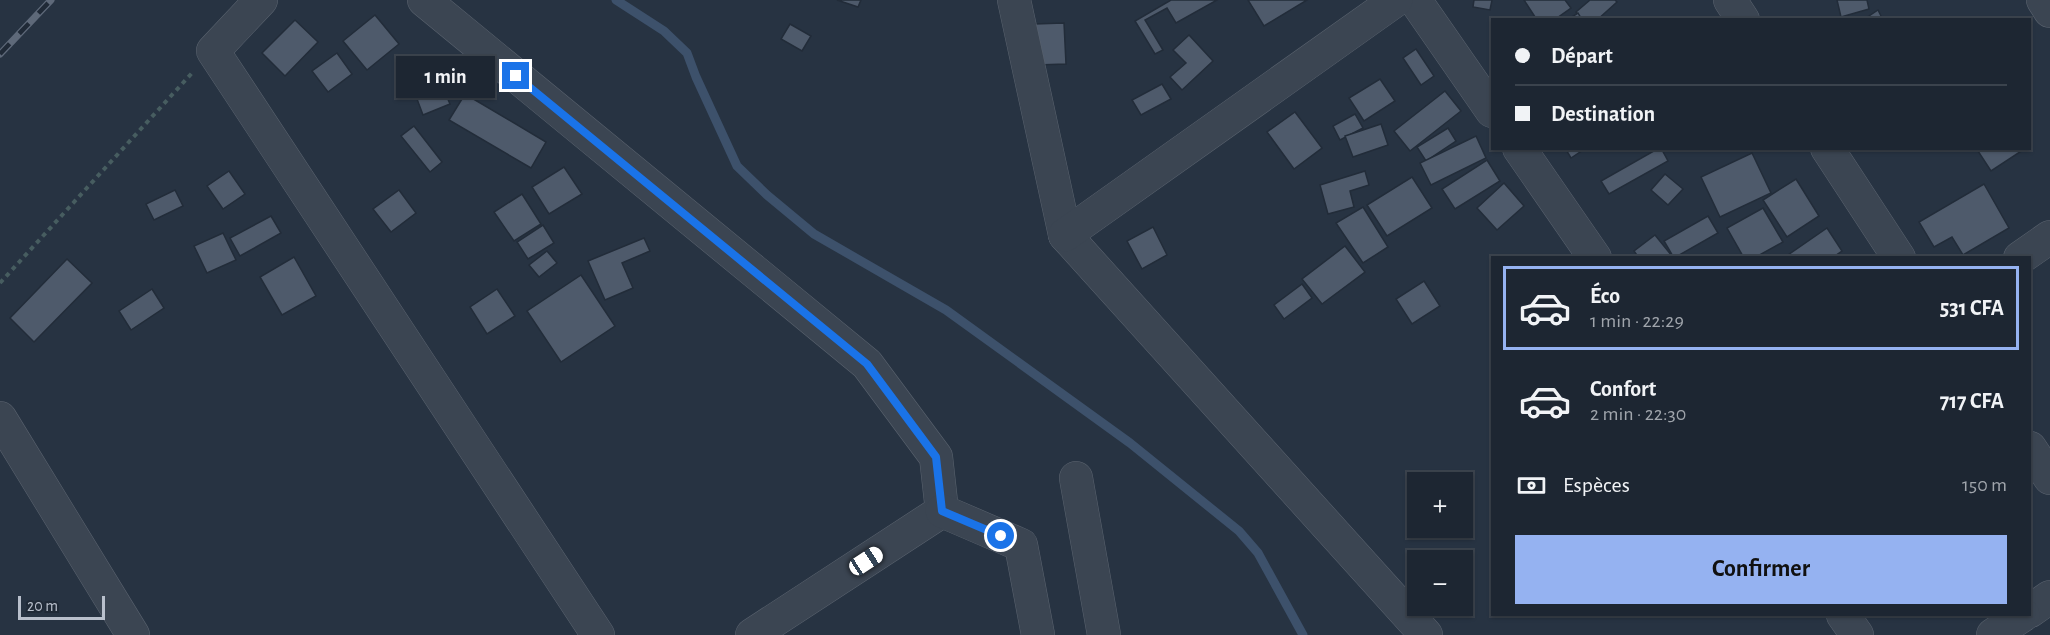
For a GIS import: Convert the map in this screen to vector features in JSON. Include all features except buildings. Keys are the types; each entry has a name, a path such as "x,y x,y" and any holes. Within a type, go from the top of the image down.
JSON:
{"street":[{"path":"261,0 213,51 598,635"},
{"path":"424,0 867,364 936,457 942,511"},
{"path":"1014,0 1065,235 1426,635"},
{"path":"1065,235 1396,0"},
{"path":"1415,0 1491,110"},
{"path":"1730,0 1742,18"},
{"path":"2043,0 2050,11"},
{"path":"1520,150 1594,256"},
{"path":"1828,150 1898,256"},
{"path":"2023,256 2050,237"},
{"path":"0,418 133,635"},
{"path":"2031,450 2050,478"},
{"path":"1076,478 1104,635"},
{"path":"752,635 942,511"},
{"path":"942,511 1021,545 1038,635"},
{"path":"2031,610 2050,597"},
{"path":"1844,616 1857,635"},
{"path":"1993,635 2022,616"}],"path":[{"path":"0,282 213,51"}],"waterway":[{"path":"616,0 664,31 687,53 737,166 767,195 814,234 946,310 1130,443 1239,531 1258,553 1303,635"}],"railway":[{"path":"0,54 51,0"}],"route":[{"path":"516,76 867,364 902,408 936,457 942,511 1001,536"}]}
